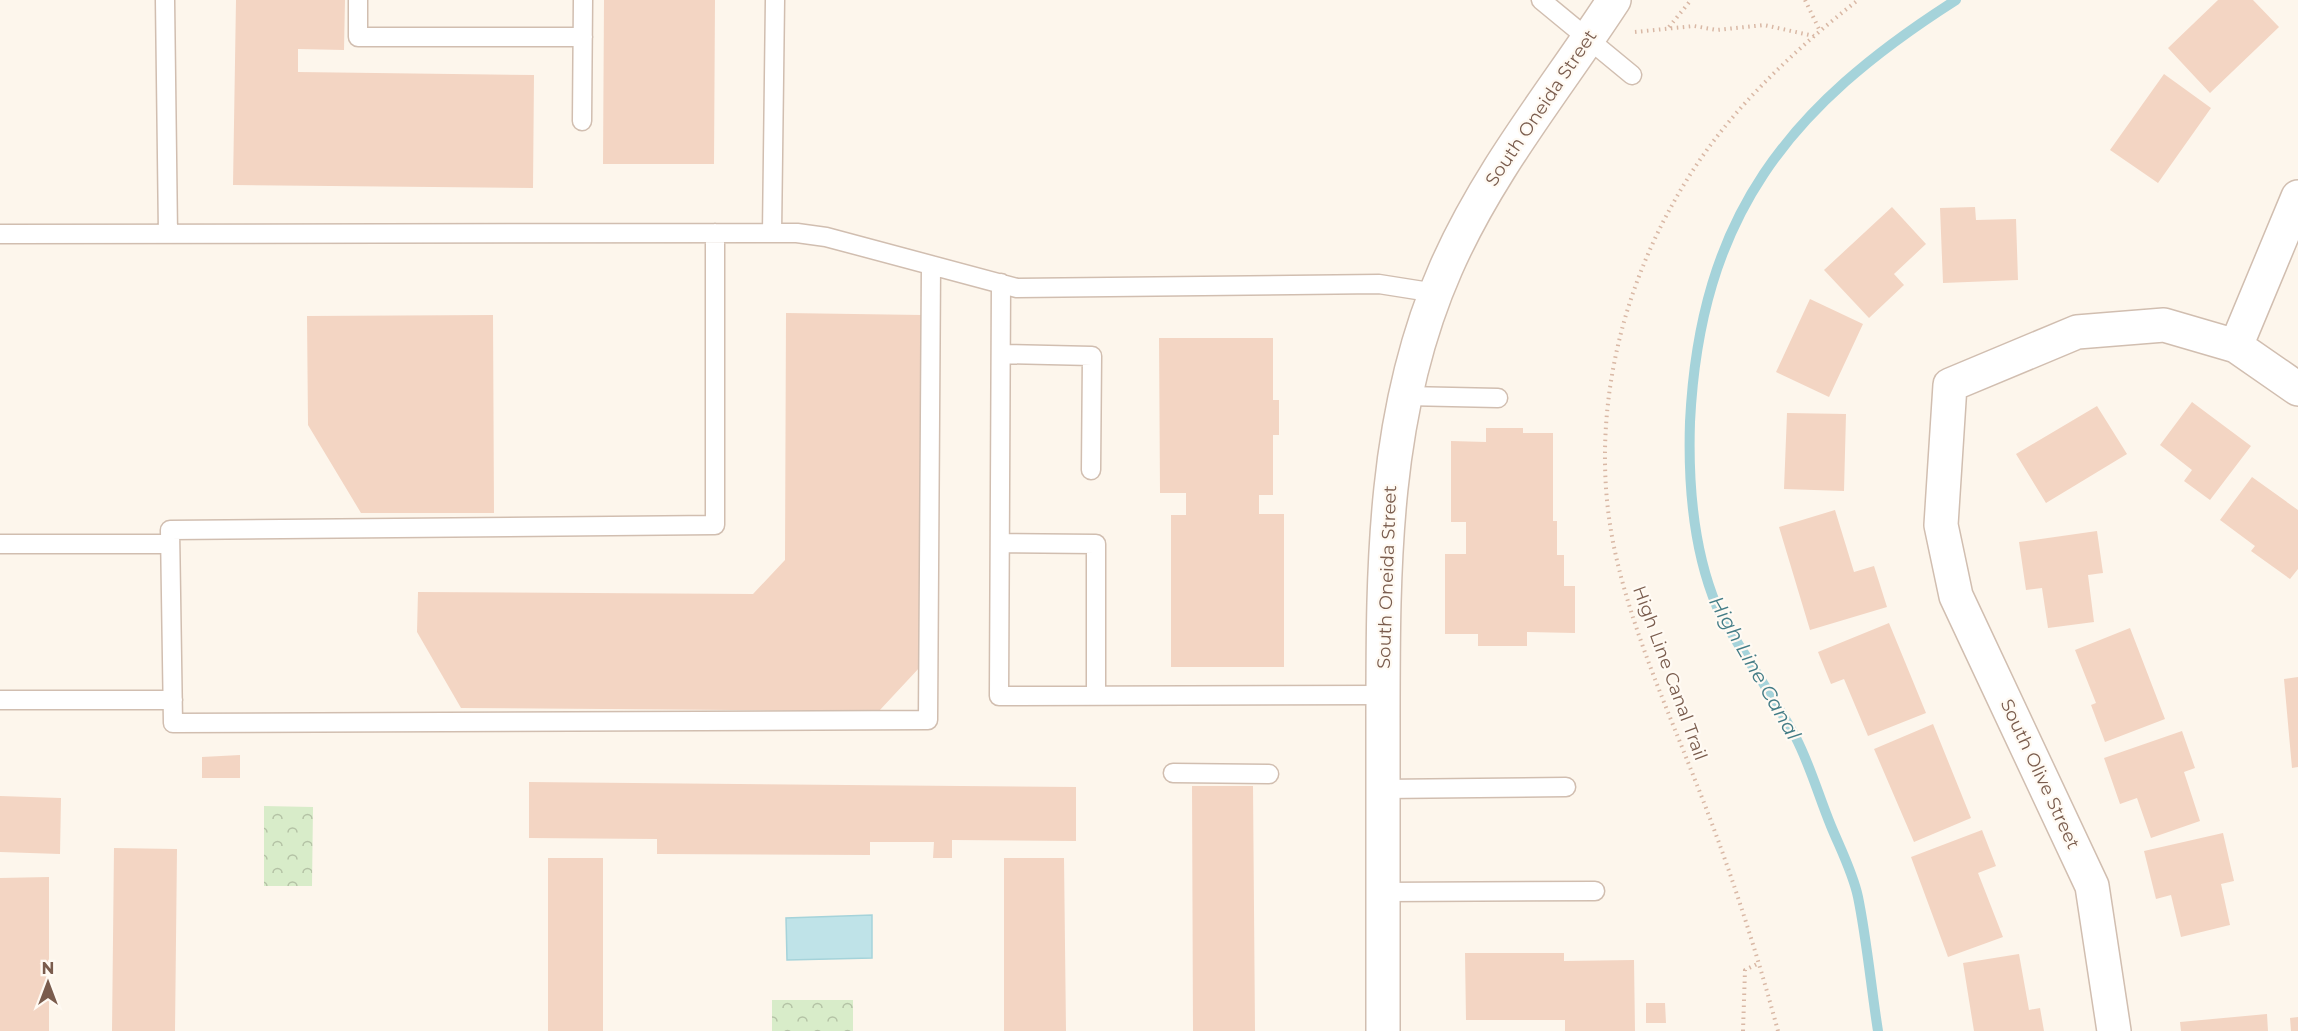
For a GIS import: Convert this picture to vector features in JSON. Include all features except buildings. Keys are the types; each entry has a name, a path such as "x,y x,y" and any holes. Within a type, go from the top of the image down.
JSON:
{"street":[{"name":"South Oneida Street","path":"1383,1031 1385,539 1393,460 1406,396 1436,293 1460,238 1514,143 1614,0"},
{"path":"2298,198 2236,346 2298,389"},
{"name":"South Olive Street","path":"2114,1031 2092,886 1956,596 1941,525 1950,385 2077,332 2164,325 2236,346"}],"lane":[{"path":"165,0 168,234"},
{"path":"358,0 358,37 583,37"},
{"path":"582,121 584,0"},
{"path":"772,233 775,0"},
{"path":"1541,0 1632,75"},
{"path":"715,233 715,525 170,530 173,723 928,720 931,265"},
{"path":"0,234 772,233 826,237 1017,288 1379,284 1436,293"},
{"path":"1001,283 999,696 1383,695"},
{"path":"1001,354 1092,356 1091,470"},
{"path":"1406,396 1498,398"},
{"path":"1000,543 1096,544 1096,696"},
{"path":"0,544 170,544"},
{"path":"0,700 173,700"},
{"path":"1173,773 1269,774"},
{"path":"1383,789 1566,787"},
{"path":"1383,892 1595,891"}],"path":[{"path":"1691,0 1668,28 1694,26 1717,30 1764,25 1814,36"},
{"path":"1805,0 1820,31"},
{"name":"High Line Canal Trail","path":"1778,1031 1759,963 1723,853 1646,656 1623,580 1608,501 1608,409 1613,365 1627,309 1669,210 1700,160 1729,123 1814,36 1858,0"},
{"path":"1743,1031 1745,970 1759,963"}],"green space":[{"path":"264,806 313,807 312,886 264,886"},
{"path":"772,1000 853,1000 853,1031 772,1031"}],"water":[{"path":"872,915 872,958 787,960 786,918"}],"waterway":[{"name":"High Line Canal","path":"1878,1031 1861,914 1850,870 1796,738 1717,607 1702,563 1691,492 1690,422 1697,349 1712,284 1734,226 1764,174 1801,126 1845,82 1897,40 1956,0"}]}
